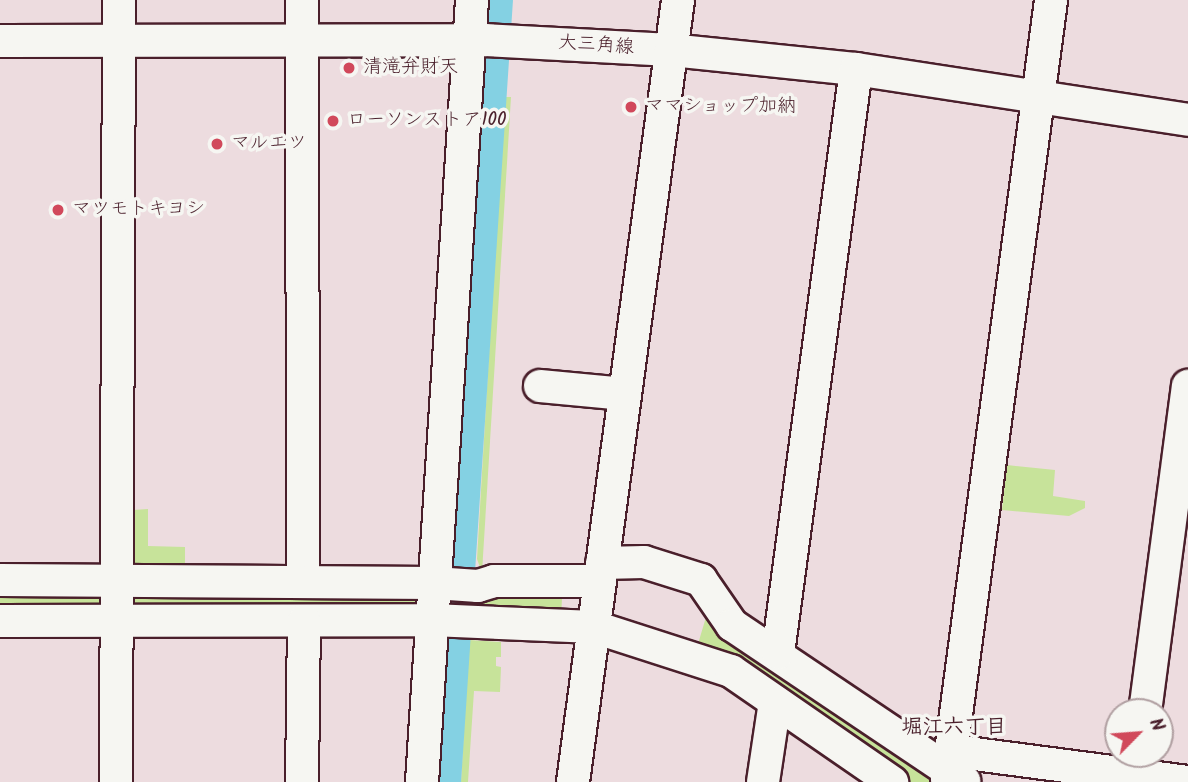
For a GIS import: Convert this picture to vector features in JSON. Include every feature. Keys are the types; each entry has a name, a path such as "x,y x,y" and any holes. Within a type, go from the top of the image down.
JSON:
{"street":[{"path":"116,782 119,0"},
{"path":"302,0 303,581"},
{"path":"422,782 489,40 472,0"},
{"path":"573,782 678,0"},
{"path":"954,771 1051,0"},
{"name":"大三角線","path":"0,41 302,43 489,40 671,50 856,69 1188,120"},
{"path":"778,653 856,69"},
{"path":"540,386 625,394"},
{"path":"1147,698 1188,386"},
{"path":"0,580 303,581 478,586 494,582 601,572 644,562 701,580 732,625 954,771 1137,770 1188,782"},
{"path":"0,621 437,621 594,627 731,671 892,782"},
{"path":"302,782 304,621"},
{"path":"763,782 775,702"}],"green space":[{"path":"482,85 486,85 450,575"},
{"path":"504,97 511,97 482,573 477,559"},
{"path":"1007,465 1055,470 1053,496 1085,501 1085,508 1069,516 1002,510"},
{"path":"148,509 148,546 185,547 185,573 134,572 133,510"},
{"path":"0,589 103,590 104,614 0,614"},
{"path":"134,589 416,592 417,615 135,616"},
{"path":"479,596 562,598 561,618 479,618"},
{"path":"709,607 938,769 936,782 910,782 733,663 695,654"},
{"path":"469,640 501,642 501,657 496,657 496,666 501,667 500,692 474,691 468,782 461,782"}],"waterway":[{"path":"449,782 501,0"}],"place":[{"name":"清滝弁財天","path":"349,68"},
{"name":"ママショップ加納","path":"631,107"},
{"name":"ローソンストア100","path":"333,121"},
{"name":"マルエツ","path":"217,144"},
{"name":"マツモトキヨシ","path":"58,210"}],"district":[{"name":"堀江六丁目","path":"954,728"}]}
